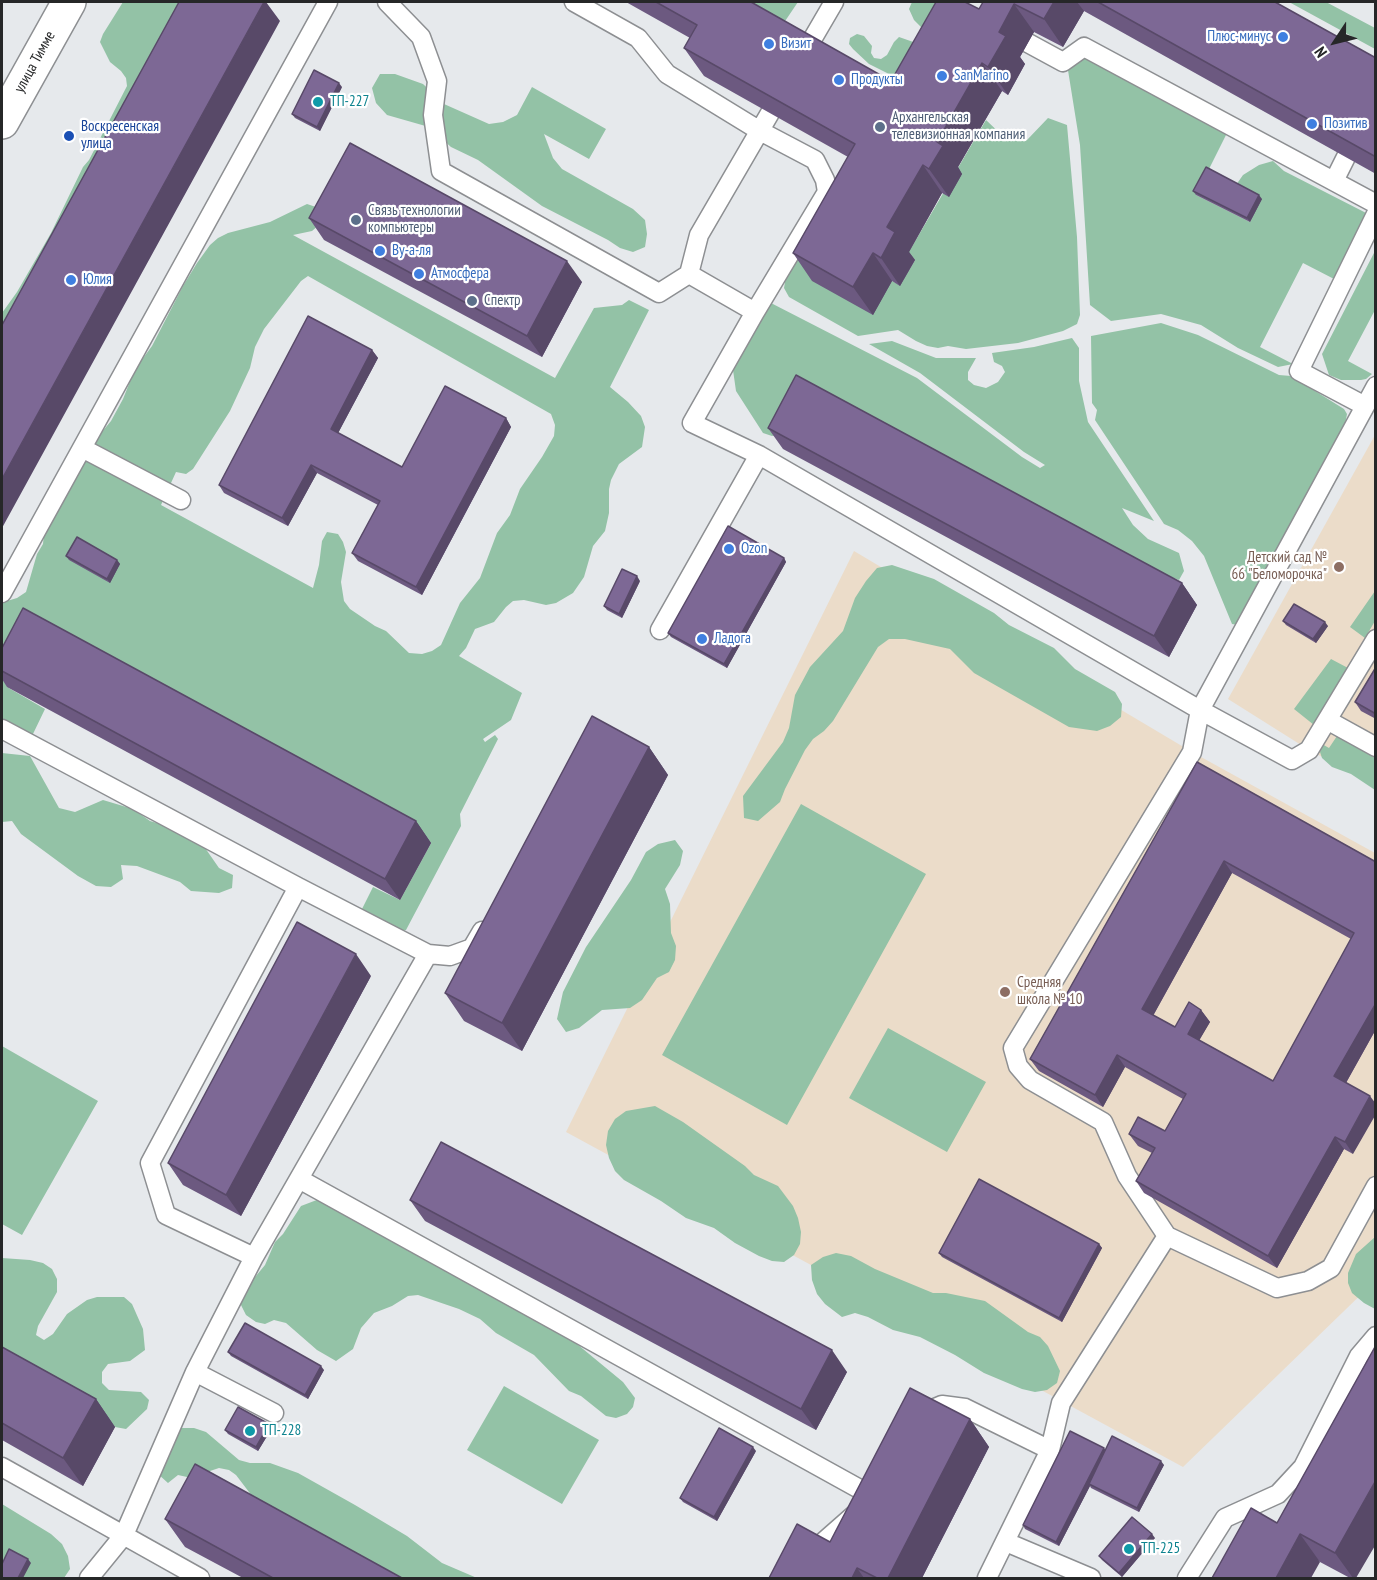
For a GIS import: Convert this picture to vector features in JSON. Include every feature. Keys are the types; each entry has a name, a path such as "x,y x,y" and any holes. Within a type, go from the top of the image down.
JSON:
{"main road":[{"name":"улица Тимме","path":"2,122 69,2"}],"lane":[{"path":"2,593 6,574 82,448 328,2"},
{"path":"387,2 421,37 437,81 433,116 441,171 659,293 689,274 699,235 770,113"},
{"path":"574,2 638,38 667,74 815,160 825,180 827,192 692,423 759,454 1200,710 1292,760 1309,750 1376,639"},
{"path":"806,50 834,2"},
{"path":"1028,43 1063,62 1084,46 1376,204"},
{"path":"1334,182 1346,158"},
{"path":"1365,406 1299,371 1376,214"},
{"path":"689,274 755,312"},
{"path":"1376,386 1200,710 1192,752 1013,1048 1018,1066 1030,1080 1103,1122 1127,1176 1167,1236 1277,1288 1308,1281 1331,1268 1376,1186"},
{"path":"82,448 181,500"},
{"path":"660,630 759,454"},
{"path":"1327,720 1376,747"},
{"path":"2,729 428,954 450,956 472,948 490,918"},
{"path":"254,1257 166,1215 150,1162 298,887"},
{"path":"89,1578 124,1536 195,1372 254,1257 428,954"},
{"path":"299,1179 874,1497"},
{"path":"987,1578 1050,1450 1061,1403 1167,1236"},
{"path":"1187,1578 1225,1518 1278,1494 1303,1467 1359,1356 1376,1336"},
{"path":"195,1372 274,1413"},
{"path":"912,1425 918,1415 942,1405 965,1408 1050,1450"},
{"path":"2,1467 200,1578"},
{"path":"797,1578 813,1551 874,1497 885,1477"},
{"path":"1006,1542 1091,1578"}],"shaded area":[{"name":"Детский сад № 66 \"Беломорочка\"","path":"1375,435 1375,785 1309,750 1228,699"},
{"name":"Средняя школа № 10","path":"854,551 1192,752 1375,853 1375,1281 1183,1467 566,1132"}],"green space":[{"path":"123,2 206,2 2,374 2,313 17,292 51,233 83,167 89,160 127,86 126,78 110,62 100,42"},
{"path":"746,2 798,2 777,33"},
{"path":"912,2 942,2 924,30 914,20 909,9"},
{"path":"1289,2 1326,2 1375,28 1375,49"},
{"path":"857,34 864,36 872,46 871,53 874,58 881,59 887,55 899,37 919,44 899,79 869,64 853,49 849,44 850,38"},
{"path":"1085,53 1228,131 1196,195 1250,222 1261,199 1236,185 1243,175 1259,165 1273,161 1284,171 1370,215 1336,280 1303,263 1260,347 1293,364 1278,367 1238,348 1201,325 1161,314 1111,321 1090,305 1080,145 1067,64"},
{"path":"380,74 395,74 423,84 444,104 489,124 503,122 517,115 532,87 606,129 589,159 544,134 553,158 562,169 633,209 645,220 647,234 645,247 633,252 620,248 542,206 478,160 451,147 429,127 387,115 376,103 372,88"},
{"path":"1048,118 1067,125 1077,237 1080,315 1077,324 1063,331 1018,343 966,349 948,346 938,348 927,346 898,330 858,336 789,297 784,288 786,276 833,198 892,281 900,285 915,260 907,255 986,120 1007,140 1027,140"},
{"path":"307,204 316,207 319,225 312,231 293,235 555,378 594,308 622,305 629,300 649,310 610,387 641,416 645,427 642,447 619,464 611,480 609,513 605,531 593,546 584,577 573,593 556,603 546,605 524,600 513,601 494,622 475,629 466,648 459,656 522,693 511,720 483,739 485,742 495,735 498,739 460,814 461,826 406,930 399,932 361,911 373,887 400,900 431,843 7,687 45,709 32,736 2,721 2,598 7,601 26,592 37,554 43,544 44,533 96,439 111,421 135,369 152,346 197,263 218,238 228,233 270,222","holes":["308,276 551,414 555,425 554,436 520,489 510,515 497,533 480,578 460,603 441,645 422,654 409,653 386,631 350,609 344,601 341,582 346,552 338,534 327,532 322,541 313,588 161,505 176,472 186,474 193,469 230,411 250,368 255,347 264,329 301,281"]},
{"path":"1375,251 1375,310 1348,361 1372,374 1361,380 1341,380 1329,375 1322,354"},
{"path":"769,302 917,378 1040,468 1045,465 1024,452 920,373 869,344 892,341 936,358 976,358 968,372 968,380 974,385 986,388 998,382 1005,372 1002,366 994,362 992,353 1034,347 1072,338 1079,348 1079,381 1088,422 1154,521 1122,508 1133,525 1148,539 1179,553 1184,571 1179,580 782,434 772,436 763,433 736,391 733,370"},
{"path":"1161,323 1198,335 1279,375 1291,376 1344,409 1347,414 1344,430 1238,625 1232,624 1204,556 1192,541 1178,530 1164,524 1095,420 1097,410 1092,403 1091,336"},
{"path":"892,565 934,579 994,613 1009,625 1054,648 1075,669 1115,692 1122,704 1121,717 1110,726 1097,731 1069,727 974,673 950,649 905,639 889,639 878,647 833,721 813,739 805,750 780,802 758,821 744,818 743,796 783,742 789,728 795,695 810,667 843,631 855,598 866,581 877,568"},
{"path":"1375,591 1375,621 1365,638 1350,627"},
{"path":"1331,659 1348,668 1314,725 1294,709"},
{"path":"1337,736 1375,758 1375,790 1351,774 1332,767 1322,758 1320,752 1322,744 1329,748"},
{"path":"2,753 30,756 59,808 75,812 103,800 133,809 150,821 177,829 203,845 219,868 233,875 232,888 219,893 191,891 180,882 137,866 121,865 123,879 111,887 96,886 78,876 21,834 12,821 2,822"},
{"path":"801,804 926,874 787,1125 662,1055"},
{"path":"675,840 683,851 680,865 665,889 670,904 671,933 676,946 675,960 669,972 657,978 642,1000 630,1008 602,1010 579,1028 566,1032 557,1019 563,992 586,947 631,880 646,852 658,844"},
{"path":"888,1028 986,1082 947,1152 849,1098"},
{"path":"2,1046 98,1101 22,1235 2,1224"},
{"path":"655,1106 683,1122 745,1166 754,1175 778,1186 793,1206 798,1218 801,1232 800,1244 794,1255 784,1262 772,1261 759,1256 714,1228 686,1218 624,1180 615,1171 606,1145 608,1131 615,1119 626,1111"},
{"path":"322,1198 402,1243 410,1252 442,1261 577,1344 623,1382 635,1398 633,1407 627,1414 616,1418 606,1416 581,1396 569,1391 534,1355 496,1333 480,1319 418,1295 408,1296 374,1313 361,1328 353,1349 336,1361 317,1350 286,1323 274,1320 265,1324 256,1322 246,1315 239,1301 265,1265 275,1242 283,1234 301,1206"},
{"path":"1375,1237 1375,1309 1352,1293 1348,1283 1348,1273 1356,1254"},
{"path":"836,1253 851,1256 875,1269 933,1293 946,1293 985,1301 1028,1332 1040,1337 1048,1346 1060,1371 1057,1383 1047,1390 1035,1392 1022,1389 984,1373 920,1337 893,1330 855,1313 842,1317 825,1304 817,1294 812,1280 811,1265 823,1257"},
{"path":"2,1258 30,1260 43,1263 52,1269 57,1279 57,1292 38,1326 36,1335 44,1340 53,1334 67,1314 87,1300 97,1297 124,1297 132,1304 143,1329 145,1350 130,1361 108,1364 102,1372 102,1383 109,1390 141,1392 149,1400 147,1409 126,1429 115,1427 2,1364"},
{"path":"504,1386 599,1440 562,1504 467,1450"},
{"path":"181,1428 194,1428 206,1432 239,1460 250,1463 270,1463 298,1473 407,1536 442,1563 477,1578 398,1578 252,1496 236,1475 229,1470 219,1468 210,1471 204,1480 195,1483 187,1477 178,1475 168,1483 158,1474 169,1435"},
{"path":"2,1504 51,1534 62,1544 68,1556 70,1569 64,1578 2,1578"}],"building":[{"path":"179,2 264,2 2,479 2,325"},
{"path":"656,2 751,2 891,81 936,2 965,2 979,9 983,2 1054,2 1044,19 1014,4 999,32 1006,36 988,67 982,63 937,142 943,146 929,169 923,165 887,227 895,232 881,258 873,253 853,287 793,253 855,144 684,48 697,25"},
{"path":"1098,2 1275,2 1376,58 1376,157"},
{"name":"ТП-227","path":"314,70 339,83 317,127 292,114"},
{"path":"350,143 567,261 527,336 309,218"},
{"path":"1206,167 1259,195 1247,218 1193,191"},
{"path":"308,316 372,350 331,429 402,467 445,386 506,418 416,587 352,553 380,501 311,465 282,518 219,485"},
{"path":"796,375 1182,583 1154,636 768,428"},
{"path":"728,526 784,558 724,664 668,633"},
{"path":"77,537 117,560 107,579 66,556"},
{"path":"622,569 637,576 619,614 604,606"},
{"path":"1294,604 1325,622 1313,639 1283,621"},
{"path":"23,608 416,821 385,879 2,671 2,648"},
{"path":"1376,667 1376,714 1355,702"},
{"path":"592,716 649,747 502,1023 445,993"},
{"path":"1197,762 1376,862 1376,1003 1334,1076 1370,1096 1345,1142 1335,1137 1268,1256 1136,1181 1155,1148 1129,1134 1138,1117 1165,1131 1186,1094 1117,1055 1095,1095 1030,1059","holes":["1224,861 1354,933 1273,1081 1188,1034 1201,1010 1189,1002 1175,1027 1142,1009"]},
{"path":"297,922 356,954 226,1195 168,1163"},
{"path":"441,1142 832,1350 801,1409 410,1200"},
{"path":"979,1179 1099,1244 1059,1318 939,1253"},
{"path":"245,1323 321,1366 305,1395 228,1352"},
{"path":"1376,1345 1376,1480 1335,1553 1300,1534 1276,1578 1212,1578 1251,1508 1277,1523"},
{"path":"2,1347 96,1399 63,1458 2,1423"},
{"path":"910,1388 970,1419 888,1578 877,1578 857,1568 852,1578 769,1578 797,1524 830,1542"},
{"name":"ТП-228","path":"238,1407 269,1424 256,1447 225,1430"},
{"path":"719,1428 753,1447 714,1517 680,1498"},
{"path":"1070,1431 1104,1448 1056,1542 1023,1525"},
{"path":"1112,1436 1161,1461 1137,1508 1089,1484"},
{"path":"195,1464 402,1578 273,1578 165,1519"},
{"name":"ТП-225","path":"1132,1517 1152,1534 1119,1573 1099,1556"},
{"path":"9,1549 28,1559 18,1578 2,1578 2,1564"}],"place":[{"name":"Плюс-минус","path":"1283,37"},
{"name":"Визит","path":"769,44"},
{"name":"SanMarino","path":"942,76"},
{"name":"Продукты","path":"839,80"},
{"name":"ТП-227","path":"318,102"},
{"name":"Позитив","path":"1312,124"},
{"name":"Архангельская телевизионная компания","path":"880,127"},
{"name":"Воскресенская улица","path":"69,136"},
{"name":"Связь технологии компьютеры","path":"356,220"},
{"name":"Ву-а-ля","path":"380,251"},
{"name":"Атмосфера","path":"419,274"},
{"name":"Юлия","path":"71,280"},
{"name":"Спектр","path":"472,301"},
{"name":"Ozon","path":"729,549"},
{"name":"Детский сад № 66 \"Беломорочка\"","path":"1339,567"},
{"name":"Ладога","path":"702,639"},
{"name":"Средняя школа № 10","path":"1005,992"},
{"name":"ТП-228","path":"250,1431"},
{"name":"ТП-225","path":"1129,1549"}]}
